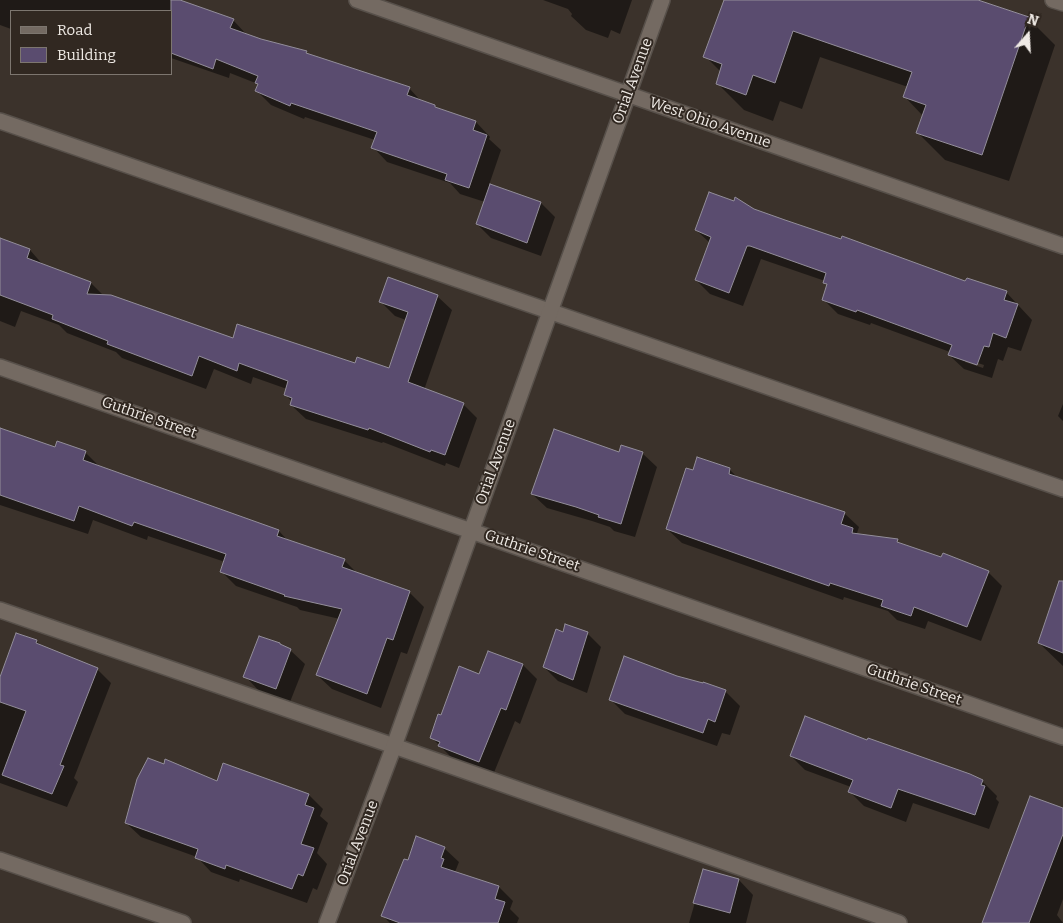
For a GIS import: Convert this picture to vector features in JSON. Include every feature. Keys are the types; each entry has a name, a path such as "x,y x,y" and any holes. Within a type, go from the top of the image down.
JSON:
{"street":[{"name":"West Ohio Avenue","path":"358,0 1063,246"},
{"name":"Orial Avenue","path":"328,923 394,746 662,0"},
{"path":"1053,0 1063,4"},
{"path":"0,121 1063,488"},
{"name":"Guthrie Street","path":"0,367 1063,737"},
{"path":"0,610 899,923"},
{"path":"0,860 182,923"}],"building":[{"path":"171,0 180,0 234,19 230,28 261,39 307,51 306,53 410,87 407,95 476,121 473,130 487,135 469,188 445,180 447,174 371,148 377,132 291,103 290,106 255,91 258,84 255,83 258,76 216,59 213,69 172,53"},
{"path":"724,0 978,0 1029,17 982,155 916,133 926,105 903,97 912,72 793,31 775,83 753,75 746,95 716,84 722,64 703,57"},
{"path":"490,184 541,202 527,243 476,224"},
{"path":"709,192 734,201 735,197 754,209 841,239 842,236 965,281 967,278 1007,291 1004,300 1018,304 1006,338 993,333 989,347 984,346 977,365 948,355 952,345 857,310 856,312 822,300 827,284 823,283 826,273 750,246 747,246 729,293 695,280 711,237 695,230"},
{"path":"0,238 30,249 27,258 91,282 87,294 111,295 233,338 237,324 355,363 357,357 389,368 408,312 379,302 388,277 438,295 408,382 464,403 445,455 431,450 430,452 369,428 368,430 290,405 292,398 284,395 288,381 239,363 237,371 199,356 192,376 107,344 108,341 52,319 53,315 0,295"},
{"path":"0,428 55,447 57,441 86,451 83,460 279,530 277,536 345,559 342,567 410,591 393,640 387,638 367,694 316,675 342,609 284,596 220,572 226,554 134,522 132,526 79,506 74,521 0,495"},
{"path":"554,429 619,452 621,445 643,452 621,524 598,517 599,515 576,507 531,494"},
{"path":"697,457 730,468 729,474 845,512 841,524 853,528 852,533 898,539 897,542 941,557 943,553 989,571 967,627 914,607 911,616 881,606 883,600 830,583 829,586 666,529 686,468 693,470"},
{"path":"1059,581 1063,581 1063,653 1038,643"},
{"path":"565,624 588,632 573,680 543,667 556,629 563,632"},
{"path":"16,633 37,640 36,643 98,668 60,765 64,766 52,794 2,775 26,711 0,702 0,677"},
{"path":"259,636 291,649 276,689 243,677"},
{"path":"488,651 523,664 506,710 501,708 479,762 438,746 440,742 430,738 438,714 441,715 459,666 479,674"},
{"path":"624,656 677,676 726,690 715,722 708,719 703,733 609,700"},
{"path":"805,716 867,740 868,738 983,780 981,785 985,786 975,815 898,789 891,808 848,792 853,780 790,756"},
{"path":"148,758 164,764 165,759 217,781 223,763 309,794 305,805 314,808 301,844 314,848 303,876 298,874 292,889 226,865 225,869 195,858 198,849 125,823 137,779"},
{"path":"1030,796 1063,808 1063,834 1029,923 982,923"},
{"path":"416,836 445,847 441,858 444,859 441,867 499,886 495,899 505,902 498,923 400,923 381,916 404,859 408,860"},
{"path":"703,869 739,879 730,913 693,903"}]}
